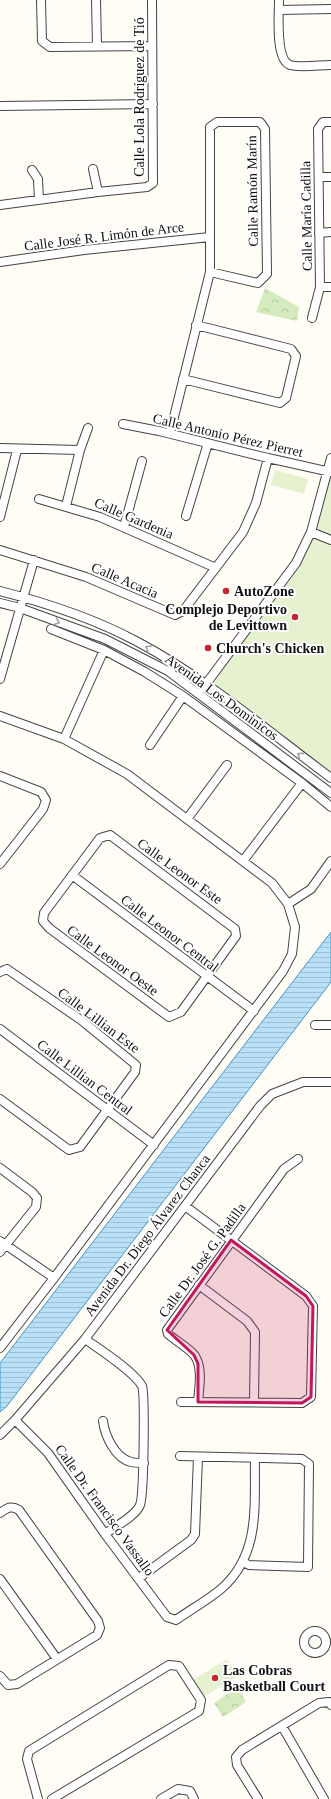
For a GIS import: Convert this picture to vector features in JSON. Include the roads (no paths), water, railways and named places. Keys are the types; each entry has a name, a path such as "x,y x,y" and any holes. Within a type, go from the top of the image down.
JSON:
{"street":[{"path":"41,0 42,41 50,47 152,46"},
{"path":"96,0 97,46"},
{"name":"Calle Lola Rodríguez de Tió","path":"0,205 147,187 153,183 152,0"},
{"path":"279,0 280,53 284,62 291,66 331,65"},
{"path":"279,10 331,9"},
{"path":"0,106 153,104"},
{"name":"Calle Ramón Marín","path":"217,122 260,122 265,129 267,274 258,283 210,272 210,127 217,122"},
{"name":"Calle María Cadilla","path":"312,318 320,287 318,129 323,122 331,122"},
{"path":"93,169 98,192"},
{"path":"32,170 38,179 39,200"},
{"path":"319,177 331,177"},
{"path":"319,233 331,232"},
{"name":"Calle José R. Limón de Arce","path":"0,262 84,250 210,237"},
{"path":"170,433 210,272"},
{"path":"320,287 331,287"},
{"path":"183,380 280,403 286,398 296,356 291,349 196,325"},
{"name":"Calle Antonio Pérez Pierret","path":"123,424 170,433 329,472"},
{"path":"66,506 80,450 88,428"},
{"path":"186,516 208,443"},
{"path":"0,448 17,450 80,450"},
{"path":"0,517 17,450"},
{"name":"Calle Acacia","path":"0,550 86,577 174,615 183,612 245,526 256,503 268,458"},
{"path":"199,694 296,562 311,532 329,472 331,458"},
{"path":"124,526 142,461"},
{"name":"Calle Gardenia","path":"39,499 66,506 124,526 216,568"},
{"path":"311,532 331,540"},
{"path":"0,679 34,560"},
{"name":"Avenida Los Dominicos","path":"0,591 78,614 135,640 172,661 331,778"},
{"name":"Avenida Los Dominicos","path":"0,603 20,608 105,639 168,671 331,793"},
{"path":"51,629 104,650 145,672 183,696 302,782 331,807"},
{"path":"64,739 104,650"},
{"path":"150,745 183,696"},
{"path":"0,716 64,739 127,774 272,883 288,904 294,927 292,954 283,971 154,1145 0,1348"},
{"path":"187,819 227,765"},
{"path":"0,776 41,792 46,800 43,809 0,864"},
{"path":"242,861 302,782"},
{"name":"Calle Leonor Este","path":"72,875 100,838 110,835 223,919 235,929 236,936 207,977"},
{"path":"288,904 311,889 331,861"},
{"name":"Calle Leonor Central","path":"72,875 254,1011"},
{"name":"Calle Leonor Oeste","path":"72,875 44,913 43,921 49,928 169,1017 181,1012 207,977"},
{"name":"Calle Lillian Este","path":"0,972 7,969 13,973 81,1020 136,1065 135,1072 108,1110"},
{"path":"315,1025 331,1025"},
{"name":"Calle Lillian Central","path":"0,1029 154,1145"},
{"name":"Avenida Dr. Diego Álvarez Chanca","path":"0,1435 15,1420 85,1339 260,1106 272,1094 303,1082 331,1082"},
{"path":"0,1099 69,1150 80,1147 108,1110"},
{"name":"Calle Dr. José G. Padilla","path":"198,1402 200,1374 198,1364 194,1355 168,1334 167,1330 284,1169 298,1159"},
{"path":"0,1168 32,1192 37,1198 36,1207 3,1243 0,1252"},
{"path":"181,1402 302,1403 311,1397 313,1306 306,1296 185,1206"},
{"path":"3,1243 54,1278"},
{"path":"199,1284 247,1321 255,1332 254,1402"},
{"path":"85,1339 135,1376 142,1386 144,1463 140,1505 132,1515 105,1534"},
{"name":"Calle Dr. Francisco Vassallo","path":"15,1420 48,1453 105,1534 167,1617 176,1620 222,1588 243,1562"},
{"path":"103,1421 105,1433 120,1456 130,1462 144,1463"},
{"path":"180,1456 302,1459 309,1464 308,1567 249,1565 243,1562 253,1535 255,1458"},
{"path":"139,1578 191,1540 195,1534 198,1457"},
{"path":"0,1513 7,1508 14,1507 19,1510 98,1621 100,1628 97,1635 17,1684 8,1685 0,1676"},
{"path":"0,1579 57,1659"},
{"path":"321,1652 326,1646 327,1637 314,1631 308,1634 304,1640 308,1650 314,1653 321,1652 331,1648"},
{"path":"38,1799 26,1759 29,1752 169,1665 179,1666 201,1700 199,1711 52,1799"},
{"path":"258,1799 237,1765 236,1757 242,1750 319,1703 330,1702 331,1705"},
{"path":"282,1726 324,1799"},
{"path":"161,1799 178,1789 190,1791 194,1799"}],"water":[{"path":"331,932 331,982 7,1406 0,1412 0,1363"}],"place":[{"name":"AutoZone","path":"226,591"},
{"name":"Complejo Deportivo de Levittown","path":"295,617"},
{"name":"Church's Chicken","path":"208,648"},
{"name":"Las Cobras Basketball Court","path":"215,1678"}]}
